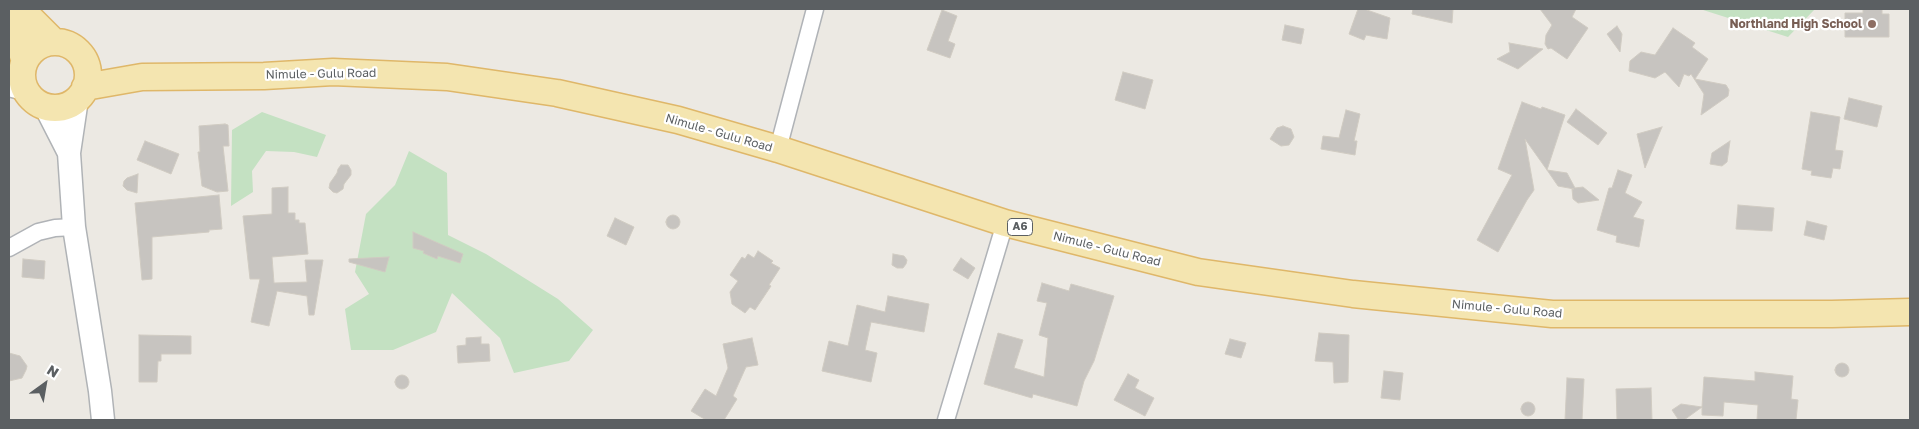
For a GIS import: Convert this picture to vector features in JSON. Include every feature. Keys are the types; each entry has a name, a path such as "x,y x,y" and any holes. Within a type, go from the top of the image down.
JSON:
{"main road":[{"name":"A6","path":"21,9 54,42 61,42 74,48 84,59"},
{"path":"9,16 18,75 34,100 46,106"},
{"path":"18,75 34,50 46,43 54,42"},
{"path":"81,93 88,73 84,59"},
{"name":"Nimule - Gulu Road","path":"84,59 142,77"},
{"name":"Nimule - Gulu Road","path":"81,93 142,77 264,76 333,72 447,77 557,93 678,120 778,149 1005,223 1198,272 1353,294 1552,314 1832,314 1910,312"},
{"name":"A6","path":"46,106 52,108 66,106 81,93"}],"street":[{"path":"778,149 815,9"},
{"path":"81,93 69,153 74,227 103,420"},
{"path":"46,106 69,153"},
{"path":"946,420 1005,223"},
{"path":"9,248 38,232 55,228 74,227"}],"green space":[{"path":"1700,9 1815,9 1788,37"},
{"path":"262,112 326,135 317,157 294,152 266,151 252,171 253,192 231,206 232,130"},
{"path":"409,151 447,173 448,235 486,254 558,299 593,330 569,361 514,373 500,338 452,293 436,332 393,350 351,350 345,309 369,294 355,272 366,214 395,185"}],"building":[{"path":"1358,9 1364,9 1390,18 1387,39 1366,35 1364,40 1349,34"},
{"path":"1413,9 1453,9 1452,23 1412,14"},
{"path":"1540,9 1576,9 1572,17 1588,28 1567,59 1551,48 1548,49 1545,44 1546,35 1552,25"},
{"path":"1863,9 1882,9 1882,14 1889,14 1889,37 1845,37 1845,13 1863,13"},
{"path":"942,10 957,16 948,41 955,44 950,58 927,50"},
{"path":"1285,25 1304,29 1301,44 1282,40"},
{"path":"1617,26 1622,34 1620,52 1607,34"},
{"path":"1673,28 1695,43 1692,47 1708,59 1695,79 1726,85 1729,90 1728,96 1701,115 1704,94 1691,74 1689,76 1684,74 1679,87 1665,72 1655,78 1629,71 1630,61 1641,52 1655,55"},
{"path":"1509,43 1543,49 1518,69 1497,59 1510,52"},
{"path":"1123,72 1153,80 1145,109 1115,100"},
{"path":"1849,98 1882,106 1877,127 1844,119"},
{"path":"1522,102 1565,115 1547,170 1525,139 1534,190 1498,252 1477,240 1512,175 1498,169"},
{"path":"1576,109 1607,133 1598,145 1567,122"},
{"path":"1346,110 1360,114 1354,141 1357,141 1355,155 1321,149 1323,136 1339,138"},
{"path":"1811,112 1840,117 1835,150 1843,151 1840,169 1833,168 1831,178 1811,175 1812,171 1802,169"},
{"path":"228,125 229,146 223,146 228,191 217,192 202,186 198,152 200,152 199,126"},
{"path":"1283,126 1291,129 1294,137 1289,145 1281,146 1270,139 1277,128"},
{"path":"1662,127 1645,168 1637,134"},
{"path":"145,141 179,154 171,174 137,160"},
{"path":"1730,141 1727,162 1722,166 1710,164 1712,153"},
{"path":"341,165 348,165 351,175 344,184 343,189 337,193 329,188"},
{"path":"1547,170 1567,173 1575,188 1583,187 1599,200 1578,203 1573,199 1572,189 1574,189 1558,186"},
{"path":"1618,170 1632,175 1625,193 1642,202 1633,217 1644,220 1639,247 1616,242 1617,236 1597,230 1609,188 1612,188"},
{"path":"138,174 137,193 127,190 123,186 124,181"},
{"path":"288,187 288,213 295,213 295,220 299,220 299,223 305,223 308,254 272,257 274,283 307,282 305,260 323,260 314,315 309,315 307,296 277,291 269,326 251,322 260,279 250,279 243,216 272,214 272,188"},
{"path":"219,195 222,229 209,230 209,232 152,237 152,279 142,280 135,203"},
{"path":"1738,205 1774,208 1772,231 1736,229"},
{"path":"670,215 676,215 680,222 676,229 670,229 666,225 666,219"},
{"path":"615,218 634,227 626,245 607,236"},
{"path":"1807,221 1827,226 1824,240 1804,235"},
{"path":"413,232 463,254 460,263 438,256 437,259 423,253 424,251 413,248"},
{"path":"758,251 773,261 771,263 780,268 755,310 750,307 745,313 732,304 730,292 738,281 730,275 742,257 745,259 748,254 754,258"},
{"path":"893,254 904,256 907,260 903,268 897,268 892,265"},
{"path":"389,257 385,272 349,262 349,259"},
{"path":"961,258 975,268 968,279 953,270"},
{"path":"23,259 45,261 44,279 22,277"},
{"path":"1042,283 1069,291 1071,284 1114,296 1094,361 1084,381 1077,406 1033,394 1032,398 984,384 998,333 1023,340 1014,368 1044,377 1048,338 1039,335 1047,303 1037,301"},
{"path":"888,296 929,304 924,332 871,322 865,350 877,353 871,382 822,371 829,341 848,346 857,305 885,312"},
{"path":"1319,333 1349,335 1348,382 1334,383 1333,362 1315,361"},
{"path":"139,335 191,336 191,354 161,354 161,361 158,361 157,382 139,382"},
{"path":"481,337 481,344 489,344 490,361 458,363 457,346 466,345 466,338"},
{"path":"752,338 758,365 746,367 733,396 737,399 724,420 706,420 691,411 705,389 716,396 728,368 723,344"},
{"path":"1230,339 1246,343 1241,358 1225,354"},
{"path":"9,353 20,356 27,366 22,378 9,381"},
{"path":"1842,363 1847,365 1849,370 1847,375 1842,377 1837,375 1835,370 1837,365"},
{"path":"1384,371 1403,373 1400,400 1381,398"},
{"path":"1755,372 1793,376 1791,399 1798,400 1796,420 1757,420 1758,405 1724,402 1723,416 1702,415 1704,377 1755,381"},
{"path":"1128,374 1139,380 1135,388 1154,398 1145,416 1114,400"},
{"path":"399,375 405,375 409,382 405,389 399,389 395,385 395,379"},
{"path":"1567,378 1584,379 1582,420 1565,420"},
{"path":"1651,388 1652,420 1617,420 1616,389"},
{"path":"1525,402 1531,402 1535,409 1531,416 1525,416 1521,412 1521,406"},
{"path":"1681,404 1702,407 1684,420 1678,419 1672,410"}],"place":[{"name":"Northland High School","path":"1872,24"}]}
